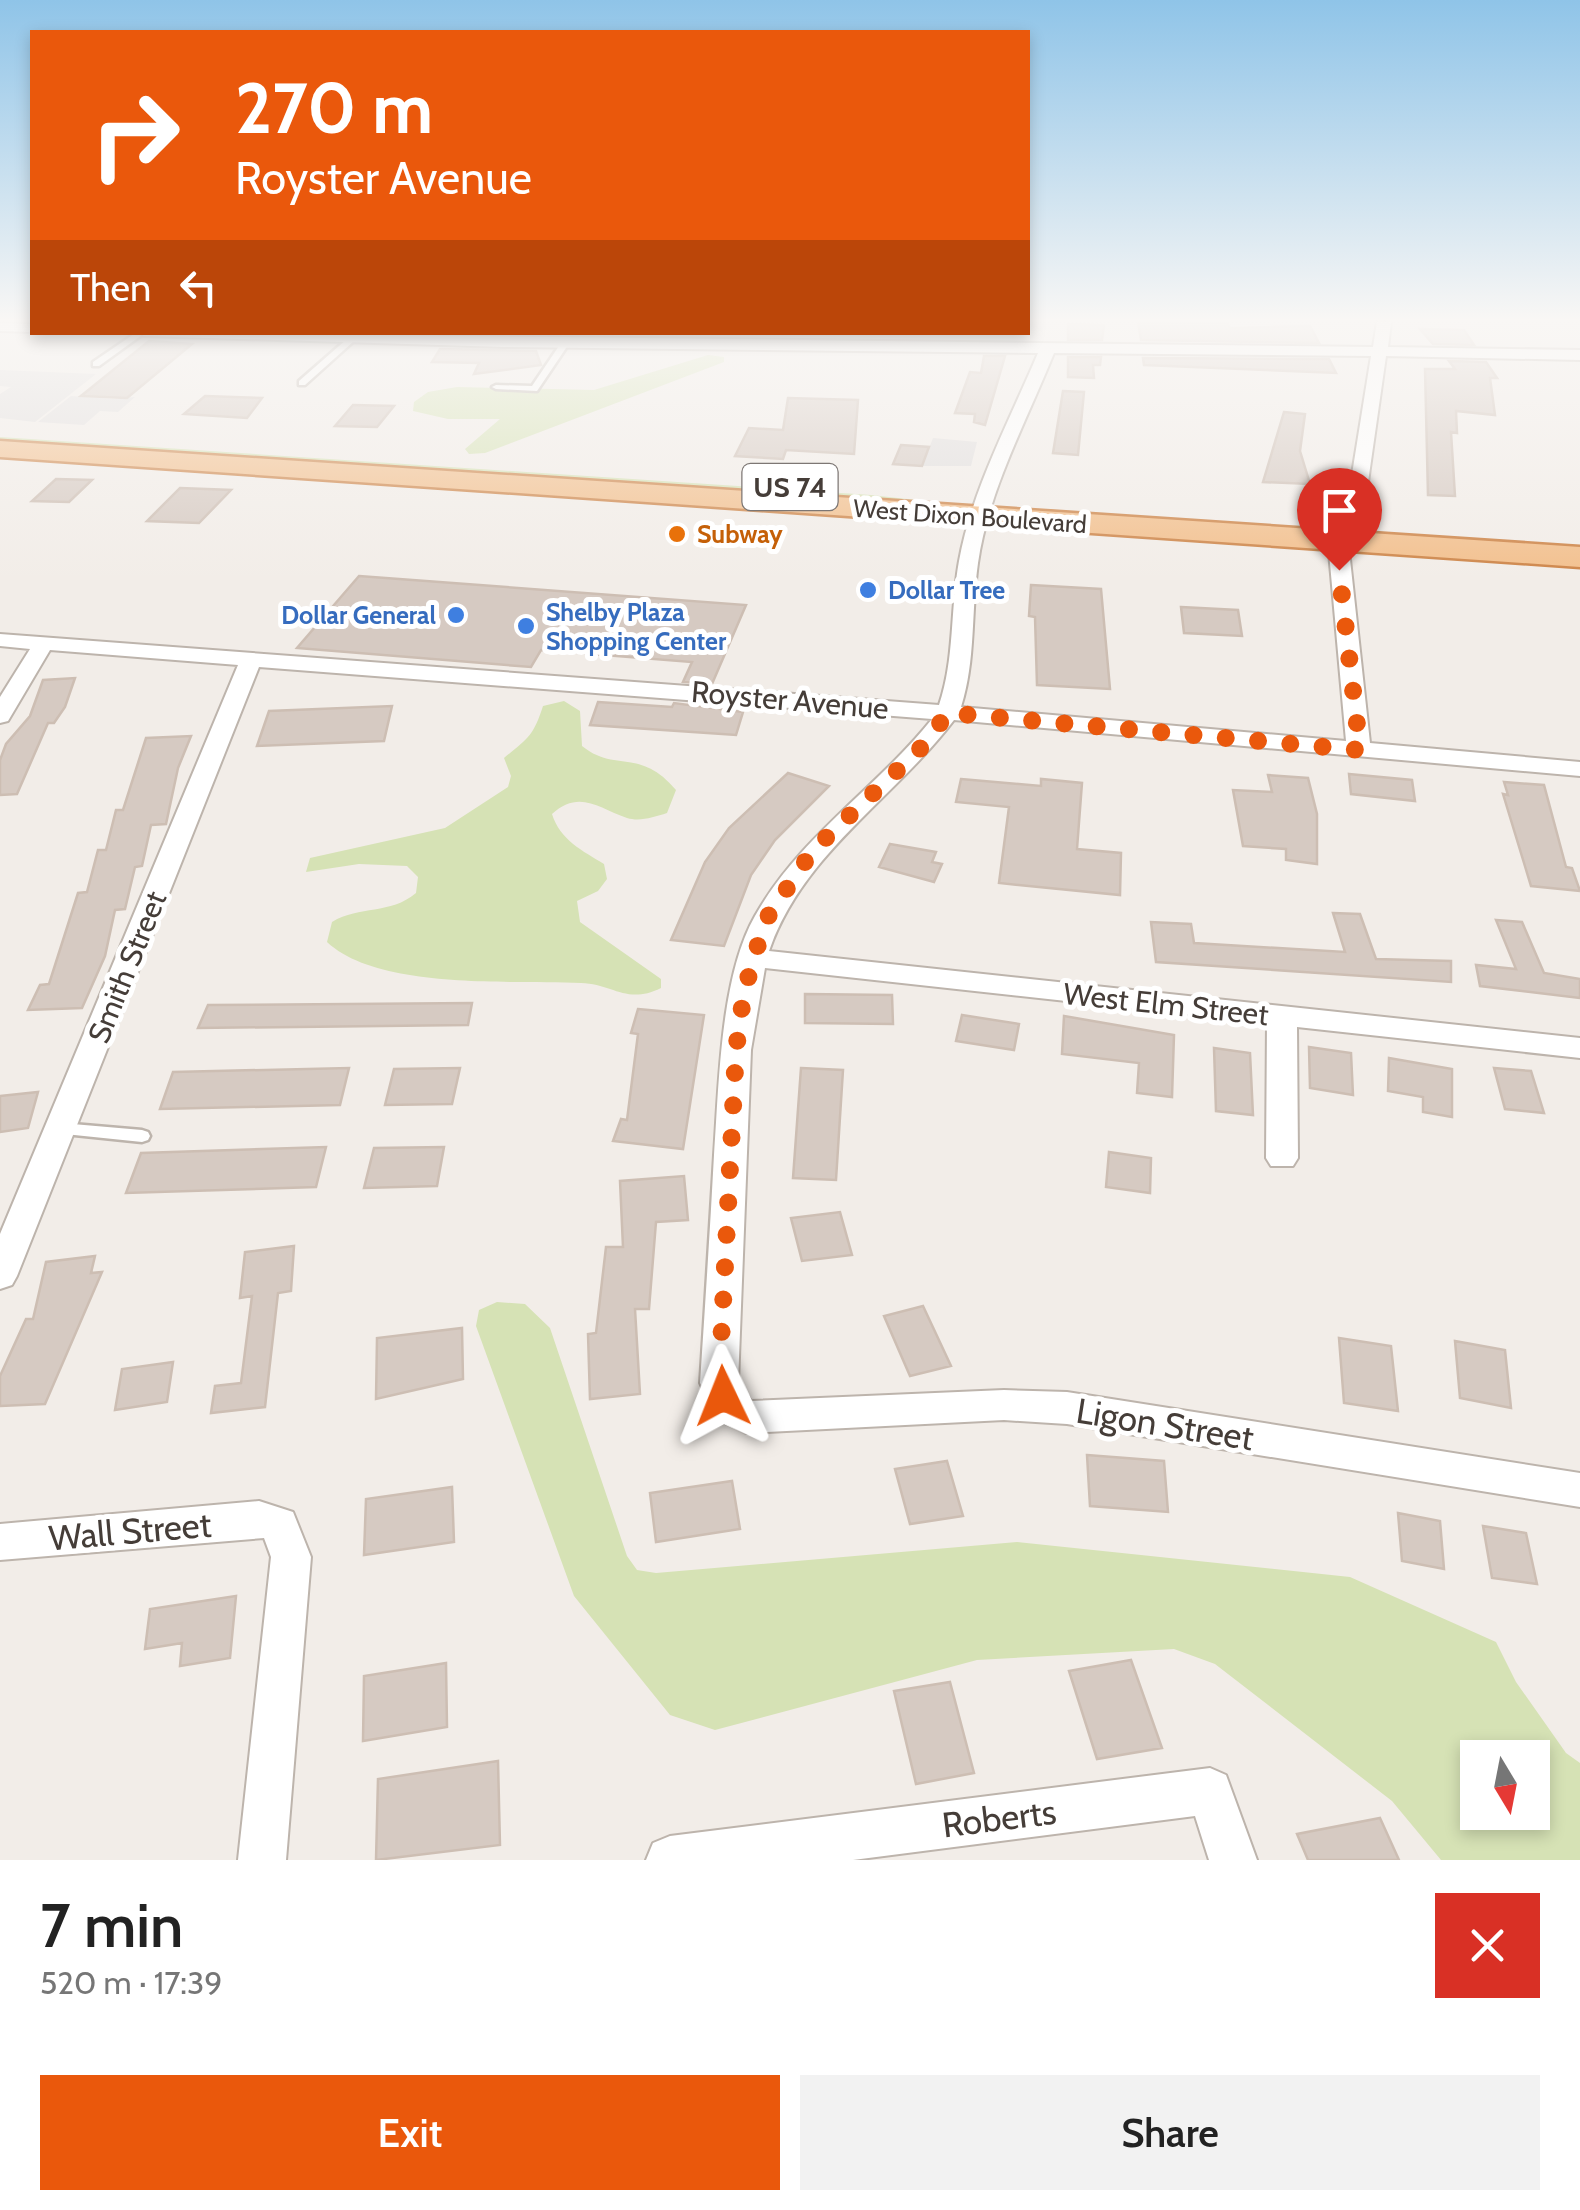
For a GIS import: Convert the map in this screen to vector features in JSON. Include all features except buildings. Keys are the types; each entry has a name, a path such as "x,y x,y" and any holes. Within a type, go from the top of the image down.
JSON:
{"highway":[{"name":"West Dixon Boulevard","path":"0,434 1345,532 1580,557"},
{"name":"West Dixon Boulevard","path":"0,449 982,507"},
{"name":"West Dixon Boulevard","path":"1345,532 1580,539"}],"street":[{"path":"753,958 767,918 813,850 930,739 948,713 960,676 968,564 982,507 1023,409"},
{"path":"1360,750 1345,532 1370,409"},
{"name":"Royster Avenue","path":"0,640 948,713 1580,769"},
{"path":"0,716 44,644"},
{"name":"Smith Street","path":"0,1276 252,658"},
{"name":"West Elm Street","path":"753,958 1580,1048"},
{"name":"Ligon Street","path":"753,958 736,1050 719,1383 730,1408 746,1416 1004,1405 1067,1408 1580,1490"},
{"path":"1282,1016 1282,1158"},
{"name":"Wall Street","path":"0,1542 259,1519 279,1524 291,1557 262,1860"},
{"name":"Roberts","path":"670,1860 1210,1791 1234,1860"}],"lane":[{"path":"61,1129 142,1136"}],"green space":[{"path":"601,409 485,453 469,454 465,449 500,419 448,419 413,411"},
{"path":"0,437 871,495 952,504 0,445"},
{"path":"564,701 580,711 582,746 606,758 651,769 676,790 667,813 647,818 627,818 580,802 552,814 566,838 604,864 607,879 598,891 577,901 580,922 661,979 661,988 639,995 581,983 411,975 350,957 327,942 332,922 406,900 416,893 418,877 407,866 359,864 306,872 310,858 445,828 508,787 511,776 504,758 529,736 543,706"},
{"path":"497,1302 525,1304 550,1328 627,1556 637,1570 656,1573 1017,1542 1350,1577 1496,1642 1516,1682 1566,1753 1580,1763 1580,1860 1441,1860 1392,1801 1215,1664 1174,1649 977,1660 715,1730 670,1715 574,1596 476,1326 479,1310"}],"shaded area":[{"path":"0,409 52,409 35,422 0,418"},
{"path":"55,409 122,409 100,411 84,425 38,422"},
{"path":"933,438 977,442 971,466 922,466"}],"place":[{"name":"Subway","path":"677,534"},
{"name":"Dollar Tree","path":"868,590"},
{"name":"Dollar General","path":"456,615"},
{"name":"Shelby Plaza Shopping Center","path":"526,626"}],"route":[{"path":"723,1396 719,1383 734,1087 744,992 767,918 813,850 919,750 948,713 1360,750 1339,570"}]}
